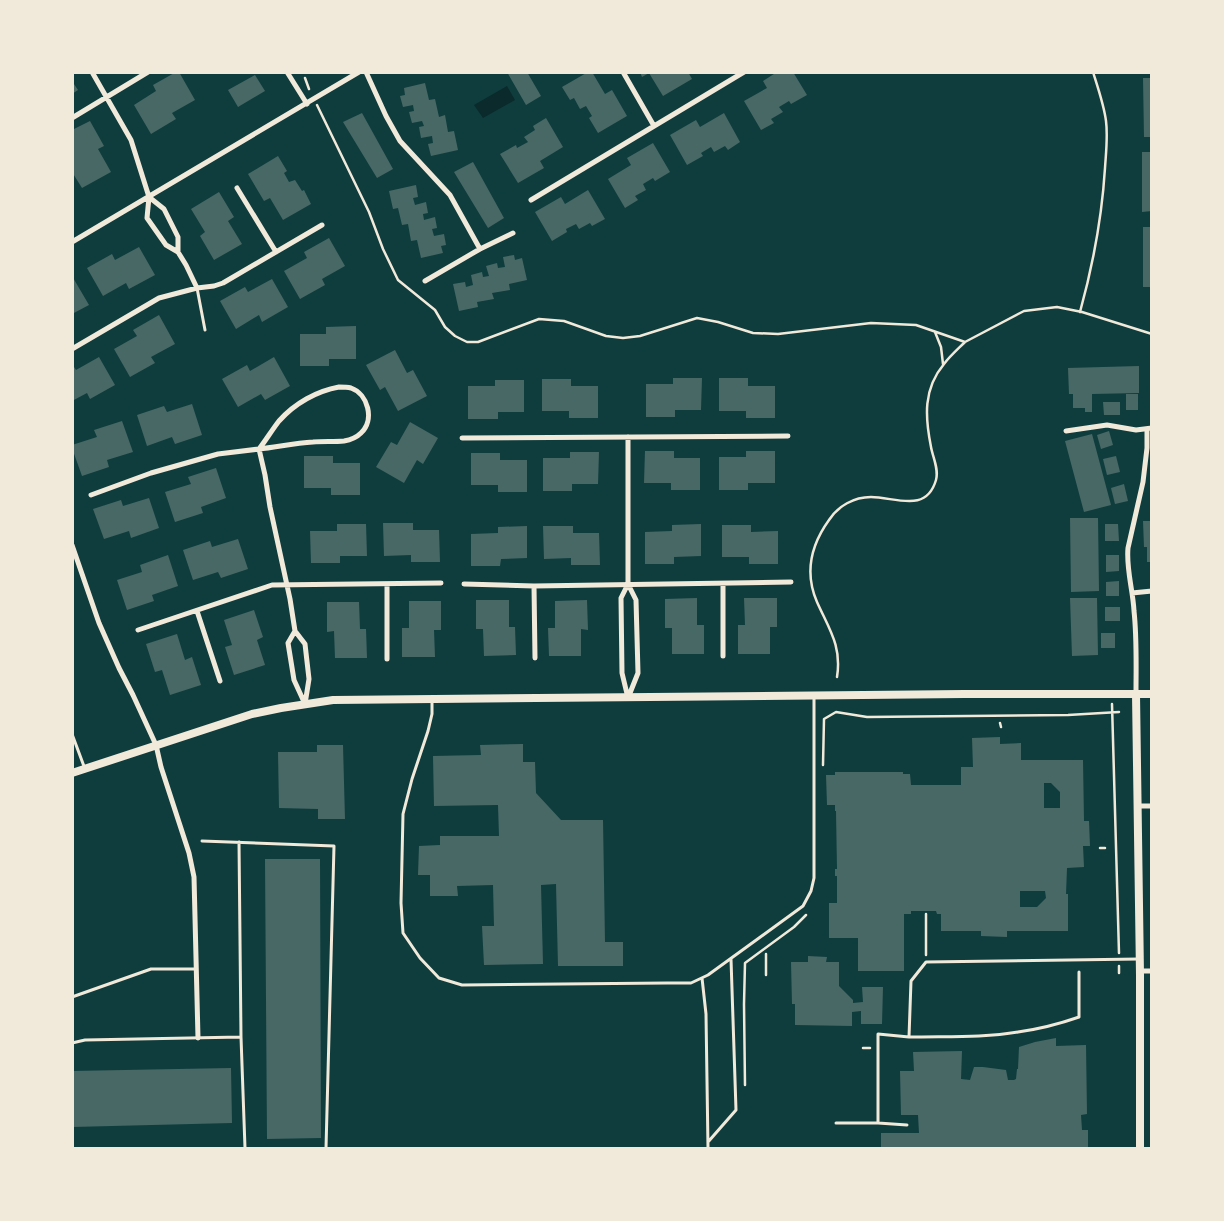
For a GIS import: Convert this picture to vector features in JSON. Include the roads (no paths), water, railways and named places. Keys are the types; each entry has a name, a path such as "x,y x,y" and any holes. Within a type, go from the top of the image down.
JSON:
{"street":[{"path":"92,72 131,140 149,197 147,218 166,245 178,252 197,288"},
{"path":"72,118 148,72"},
{"path":"287,72 306,104"},
{"path":"72,242 359,72"},
{"path":"366,72 386,116 400,141 450,195 480,249"},
{"path":"623,72 654,126"},
{"path":"531,200 619,149 744,72"},
{"path":"237,188 276,252"},
{"path":"149,197 164,209 178,237 178,252"},
{"path":"72,349 159,298 223,283 322,225"},
{"path":"425,280 513,233"},
{"path":"91,495 151,473 218,454 259,450 315,441 346,441 362,433 367,425 367,407 364,399 357,391 350,387 339,387 316,394 302,402 280,420 259,450 295,631 305,644 310,679 305,704"},
{"path":"1066,432 1107,425 1136,430 1149,428 1143,482 1127,558 1136,635 1140,1148"},
{"path":"462,438 788,436"},
{"path":"628,437 628,584 636,600 638,673 628,698"},
{"path":"72,545 99,623 118,668 133,695 156,745 161,767 190,853 194,877 198,1038"},
{"path":"464,584 534,586 791,582"},
{"path":"138,630 272,585 441,583"},
{"path":"387,584 387,659"},
{"path":"628,584 621,598 622,673 628,698"},
{"path":"723,584 723,656"},
{"path":"534,586 535,658"},
{"path":"1132,593 1152,591"},
{"path":"197,611 220,681"},
{"path":"295,631 288,643 294,680 305,704"},
{"path":"72,773 252,714 333,700 1152,694"},
{"path":"1137,806 1152,806"},
{"path":"1140,971 1152,971"}],"lane":[{"path":"197,288 205,330"},
{"path":"432,699 432,714 428,731 403,814 401,903 403,933 420,958 439,978 462,985 691,982 708,976 802,906 811,891 814,878 814,696"},
{"path":"72,734 85,769"},
{"path":"202,841 334,846 326,1148"},
{"path":"239,842 241,1037 245,1148"},
{"path":"708,1142 736,1110 731,958"},
{"path":"909,1037 911,981 926,962 1139,959"},
{"path":"72,997 151,969 196,969"},
{"path":"878,1123 878,1034 909,1037 973,1036 1008,1033 1054,1025 1079,1017 1079,972"},
{"path":"702,978 706,1014 708,1148"},
{"path":"72,1043 84,1040 241,1037"},
{"path":"836,1123 907,1124"}],"water":[{"path":"507,86 515,100 483,118 474,105"}]}
